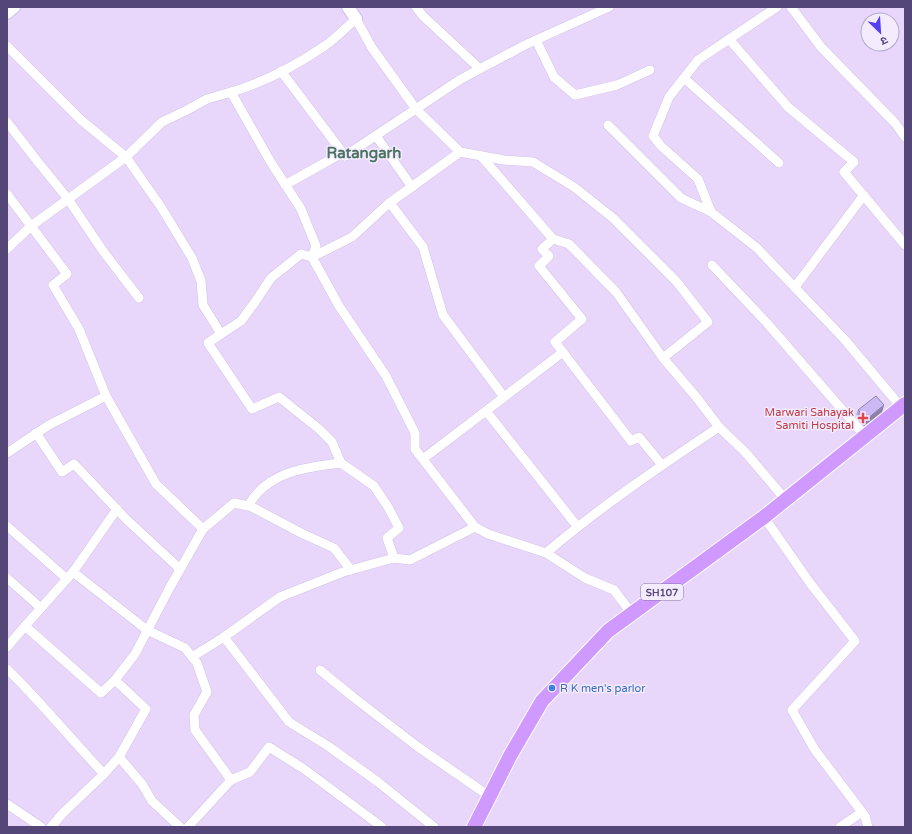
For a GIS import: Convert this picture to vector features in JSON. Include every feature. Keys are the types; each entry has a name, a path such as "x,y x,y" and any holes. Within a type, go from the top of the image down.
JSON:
{"main road":[{"name":"SH107","path":"474,827 510,756 542,701 608,631 764,517 903,405"}],"street":[{"path":"7,13 14,7"},
{"path":"416,7 423,16 480,69"},
{"path":"281,71 345,156 461,79 536,40 610,7"},
{"path":"711,212 698,179 661,146 653,136 669,97 698,60 777,7"},
{"path":"791,7 821,47 895,123 905,137"},
{"path":"7,250 31,226 126,157 162,122 207,99 251,86 301,61 327,44 354,11 372,48 416,109 460,152 504,160 534,162 574,187 613,218 676,281 708,322 663,358"},
{"path":"729,39 788,107 854,162 844,172 905,245"},
{"path":"536,40 554,77 575,95 617,85 650,70"},
{"path":"7,46 81,120 126,157 161,207 192,258 201,281 203,305 221,334"},
{"path":"684,78 779,163"},
{"path":"232,92 270,161 301,209 316,246 312,257 339,306 386,376 415,433 415,449 475,527 488,534 546,553 585,578 614,590 632,614"},
{"path":"7,122 68,199 103,251 139,298"},
{"path":"608,125 681,198 711,212 757,248 845,340 903,405"},
{"path":"376,136 412,187"},
{"path":"394,558 387,538 399,528 388,507 374,486 341,463 332,442 319,429 279,397 252,409 208,343 241,321 271,278 301,254 312,257 352,237 390,202 460,152"},
{"path":"286,185 342,153"},
{"path":"481,156 553,239 569,244 616,292 663,358 719,426 746,453 785,499"},
{"path":"7,194 67,274 54,285 79,329 106,396 156,484 203,529"},
{"path":"795,287 864,196"},
{"path":"390,202 423,247 443,315 504,397"},
{"path":"553,239 542,249 549,256 539,266 582,319 555,342 631,441 639,437 662,465"},
{"path":"712,265 766,322 865,436"},
{"path":"423,459 563,352"},
{"path":"7,453 49,425 106,396"},
{"path":"486,411 577,526"},
{"path":"546,553 577,526 719,426"},
{"path":"36,433 62,472 74,464 116,509 180,569"},
{"path":"248,505 253,497 267,483 297,469 341,463"},
{"path":"25,626 101,693 115,680 134,654 203,529 234,503 248,505 303,534 334,548 351,570"},
{"path":"7,647 70,575 116,509"},
{"path":"764,517 810,583 855,641 792,710 815,750 865,816 868,827"},
{"path":"7,526 70,575 147,630 185,648 197,664 207,692 194,715 195,730 231,780"},
{"path":"192,657 224,637 280,597 351,570 394,558 410,560 475,527"},
{"path":"7,578 41,608"},
{"path":"224,637 289,722 328,746 378,782 434,827"},
{"path":"7,669 30,691 73,742 104,774"},
{"path":"320,670 418,747 490,796"},
{"path":"51,827 119,757 146,709 115,680"},
{"path":"188,827 231,780 250,772 269,747 304,769 382,827"},
{"path":"119,757 142,784 152,801 180,827"},
{"path":"7,804 41,827"},
{"path":"840,827 862,812"}],"shaded area":[{"path":"7,7 905,7 905,827 7,827"}],"building":[{"path":"876,396 884,405 867,419 858,410"}],"place":[{"name":"Marwari Sahayak Samiti Hospital","path":"863,418"},
{"name":"R K men's parlor","path":"552,688"}],"district":[{"name":"Ratangarh","path":"364,153"}]}
